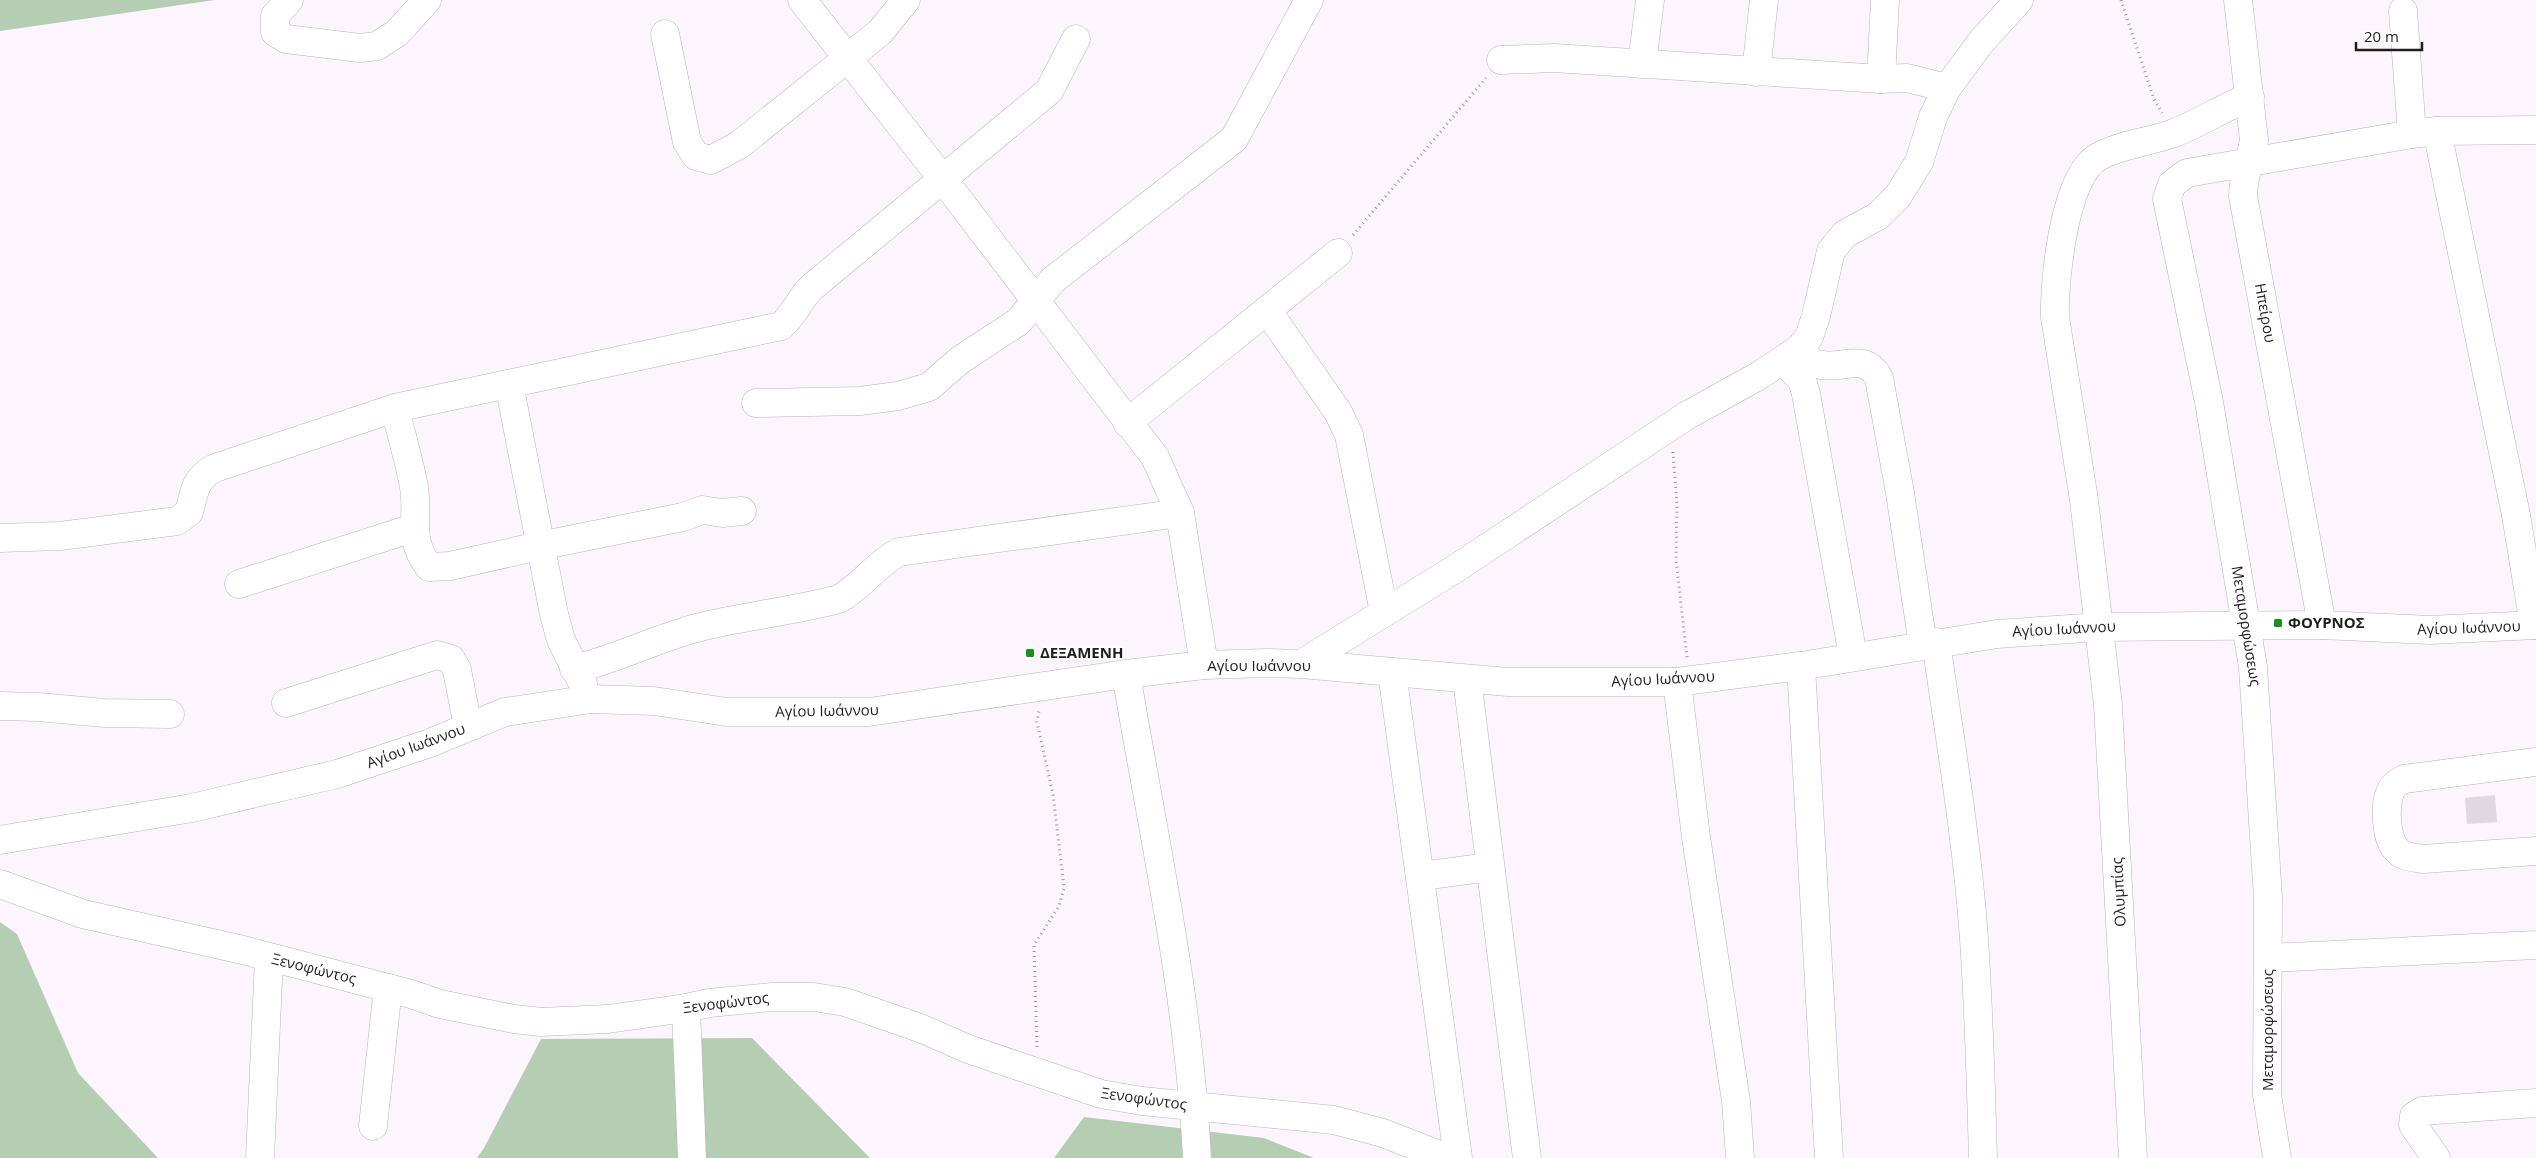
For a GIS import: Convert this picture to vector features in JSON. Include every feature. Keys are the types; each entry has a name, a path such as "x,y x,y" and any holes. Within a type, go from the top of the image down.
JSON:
{"street":[{"path":"289,0 275,16 275,32 286,40 360,48 377,46 397,33 427,0"},
{"path":"802,0 942,178 1155,457 1180,513 1204,665"},
{"path":"665,34 687,142 696,156 711,160 739,145 880,32 906,0"},
{"path":"756,403 860,401 898,396 928,387 960,360 1018,322 1053,280 1234,139 1309,0"},
{"path":"1642,64 1650,0"},
{"path":"1756,72 1764,0"},
{"path":"1881,79 1885,0"},
{"path":"1302,664 1455,569 1686,416 1791,355 1809,337 1816,316 1831,251 1845,234 1878,216 1898,196 1919,162 1933,117 1947,88 1981,42 2019,0"},
{"name":"Ηπείρου","path":"2238,0 2254,140 2251,162 2244,179 2244,196 2322,625"},
{"path":"2403,11 2425,133 2516,515 2535,625"},
{"path":"0,538 60,536 177,520 189,512 198,481 203,475 215,468 395,408 781,326 791,317 799,300 812,287 942,178 1049,92 1076,39"},
{"path":"1501,60 1554,58 1756,72 1881,79 1907,78 1947,88"},
{"name":"Ολυμπίας","path":"2134,1158 2108,715 2100,626 2082,491 2055,317 2054,288 2057,262 2073,193 2084,171 2097,157 2174,133 2250,97"},
{"name":"Μεταμορφώσεως","path":"2277,1158 2267,1095 2269,958 2254,667 2209,402 2167,199 2172,184 2187,173 2425,133 2536,130"},
{"path":"1128,423 1338,253"},
{"path":"1267,310 1338,412 1349,435 1384,612"},
{"path":"1791,355 1829,366 1863,362 1873,367 1879,378 1962,827 1974,937 1981,1062 1982,1158"},
{"path":"1791,355 1806,394 1853,656"},
{"path":"509,384 539,546 554,614 561,640 574,669 591,699"},
{"path":"395,408 414,486 417,511 414,528 421,556 429,567 450,566 683,517 702,510 722,513 742,511"},
{"path":"574,669 623,655 659,640 699,627 839,599 854,591 887,558 898,552 1180,513"},
{"path":"239,584 414,528"},
{"name":"Αγίου Ιωάννου","path":"0,840 192,808 327,776 430,743 505,712 591,699 654,701 727,712 868,712 1043,688 1126,674 1204,665 1302,664 1508,682 1684,681 1800,666 1929,643 1997,634 2100,626 2322,625 2430,630 2535,625"},
{"path":"286,703 437,655 451,659 457,670 468,727"},
{"path":"1800,666 1829,1158"},
{"path":"1392,672 1458,1158"},
{"path":"1126,674 1180,992 1194,1106 1196,1158"},
{"path":"1466,679 1527,1158"},
{"path":"1684,681 1696,836 1736,1101 1740,1158"},
{"path":"0,706 38,707 105,713 170,714"},
{"path":"2536,762 2404,779 2394,785 2388,797 2387,821 2395,849 2405,856 2423,859 2536,851"},
{"path":"1421,876 1490,867"},
{"name":"Ξενοφώντος","path":"0,884 83,914 156,929 388,988 440,1004 541,1022 608,1018 686,1008 709,1003 772,997 814,997 845,1002 920,1028 968,1050 1101,1094 1194,1106 1334,1120 1383,1133 1447,1158"},
{"path":"2269,958 2536,945"},
{"path":"260,1158 269,958"},
{"path":"373,1126 388,988"},
{"path":"686,1008 692,1158"},
{"path":"2436,1158 2413,1125 2414,1116 2422,1111 2536,1103"}],"path":[{"path":"2121,0 2154,99 2174,133"},
{"path":"1338,253 1501,60"},
{"path":"1667,429 1672,444 1675,466 1677,504 1676,559 1684,681"},
{"path":"1038,1072 1034,945 1059,906 1064,888 1053,794 1037,722 1043,688"}],"green space":[{"path":"0,0 215,0 0,31"},
{"path":"0,922 17,934 78,1073 158,1158 0,1158"},
{"path":"752,1038 870,1158 477,1158 541,1039"},
{"path":"1084,1117 1264,1138 1314,1158 1054,1158"}],"building":[{"path":"2495,795 2497,822 2467,824 2465,798"}],"place":[{"name":"ΦΟΥΡΝΟΣ","path":"2278,623"},
{"name":"ΔΕΞΑΜΕΝΗ","path":"1030,653"}]}
